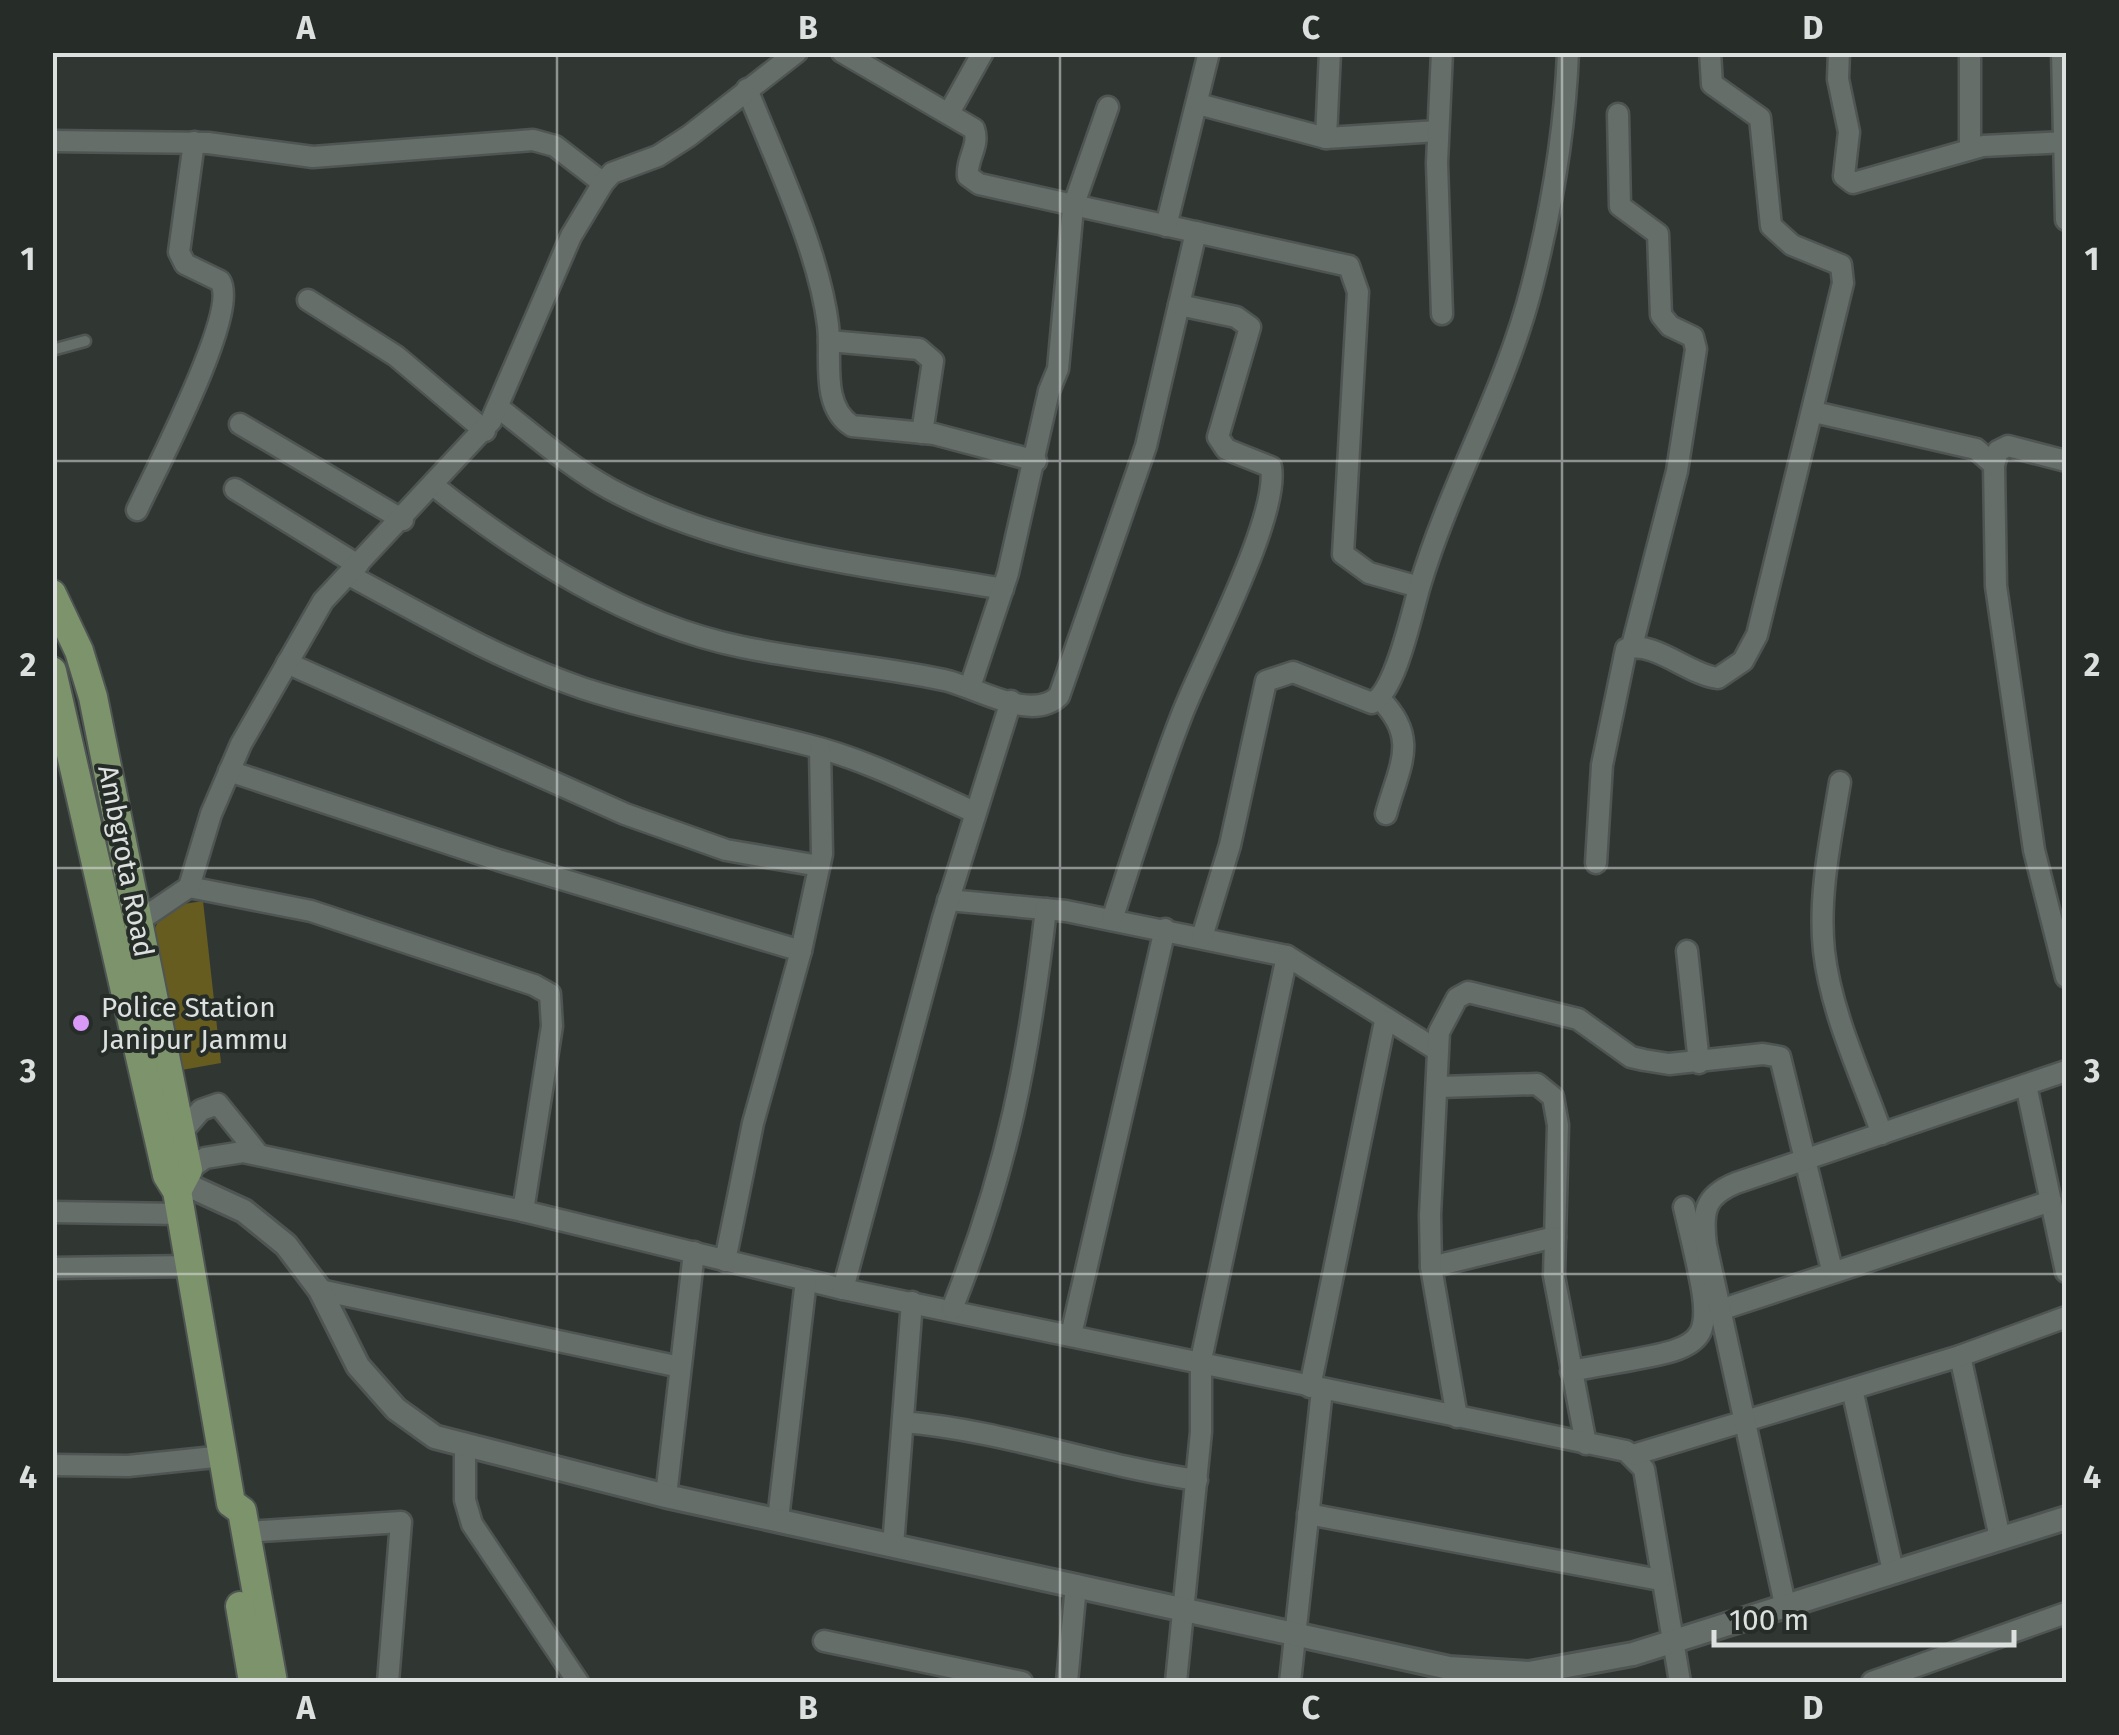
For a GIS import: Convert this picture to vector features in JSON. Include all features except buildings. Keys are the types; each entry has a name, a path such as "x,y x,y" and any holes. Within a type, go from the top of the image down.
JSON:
{"main road":[{"name":"Ambgrota Road","path":"52,594 79,651 93,697 180,1134 182,1190"},
{"path":"52,671 61,742 166,1175 182,1190 189,1266 231,1502 224,1519 253,1682"},
{"path":"231,1502 240,1506 273,1682"}],"street":[{"path":"139,921 189,887 210,814 229,771 323,601 485,431 499,408 532,320 581,216 602,183 612,173 667,151 797,52"},
{"path":"842,52 974,129 977,138 967,170 972,180 998,191 1340,262 1353,271 1358,292 1343,554 1370,573 1419,588"},
{"path":"949,114 984,52"},
{"path":"1166,226 1209,52"},
{"path":"1326,138 1330,52"},
{"path":"1442,52 1438,131 1442,314"},
{"path":"1380,699 1392,676 1435,534 1503,376 1532,289 1564,139 1568,52"},
{"path":"1632,646 1704,677 1727,676 1743,661 1763,621 1844,274 1832,258 1792,245 1771,226 1760,118 1712,84 1710,52"},
{"path":"1840,52 1838,78 1849,132 1843,168 1846,180 1860,182 1970,148 2066,142"},
{"path":"1970,52 1970,148"},
{"path":"2062,52 2066,220"},
{"path":"746,89 794,208 828,322 831,394 843,420 852,426 922,433 1036,460"},
{"path":"1198,104 1326,138 1438,131"},
{"path":"970,688 1002,589 1036,460 1063,344 1073,207 1108,107"},
{"path":"1596,863 1604,748 1620,664 1632,646 1678,471 1696,349 1693,337 1675,330 1662,315 1658,234 1620,206 1618,114"},
{"path":"52,141 194,142 313,157 533,140 555,146 602,183"},
{"path":"137,510 204,365 224,294 220,280 185,264 179,252 194,142"},
{"path":"434,486 489,528 564,576 692,632 742,648 970,688 1044,707 1058,696 1146,446 1196,232"},
{"path":"308,300 396,356 485,431"},
{"path":"1112,920 1168,752 1257,536 1272,478 1271,467 1226,449 1218,437 1250,327 1236,317 1178,305"},
{"path":"829,342 919,349 928,354 933,360 922,433"},
{"path":"499,408 607,487 681,520 761,543 1002,589"},
{"path":"1814,412 1976,449 1994,465"},
{"path":"240,424 403,520"},
{"path":"2066,461 2008,446 1998,451 1994,465 1996,586 2034,850 2066,977"},
{"path":"235,489 354,570 519,663 582,688 820,749 974,812"},
{"path":"286,663 654,825 752,857 819,866"},
{"path":"1202,937 1230,845 1266,680 1294,672 1366,702 1380,699"},
{"path":"1380,699 1395,714 1406,740 1386,814"},
{"path":"842,1288 948,900 1011,701"},
{"path":"725,1260 753,1123 801,951 819,866 824,821 820,749"},
{"path":"229,771 498,860 801,951"},
{"path":"1840,782 1827,866 1824,952 1833,995 1882,1134"},
{"path":"189,887 311,911 534,985 550,994 552,1026 523,1211"},
{"path":"948,900 1046,909 1165,929 1287,956 1437,1050"},
{"path":"952,1308 987,1217 1024,1083 1046,909"},
{"path":"1071,1335 1165,929"},
{"path":"1687,951 1700,1063"},
{"path":"1176,1682 1180,1606 1197,1480 1201,1360 1287,956"},
{"path":"1457,1418 1432,1267 1440,1087 1437,1050 1444,1019 1457,998 1468,992 1578,1019 1630,1056 1669,1064 1763,1054 1780,1057 1832,1270"},
{"path":"1290,1682 1292,1630 1308,1514 1316,1389 1386,1021"},
{"path":"1786,1608 1748,1421 1720,1310 1703,1218 1708,1201 1724,1188 2066,1072"},
{"path":"1440,1087 1538,1084 1553,1096 1558,1125 1556,1293 1586,1444"},
{"path":"2026,1086 2066,1272"},
{"path":"180,1134 201,1110 218,1104 259,1155"},
{"path":"182,1190 205,1158 244,1152 523,1211 842,1288 1201,1360 1316,1389 1633,1454 1960,1356 2066,1317"},
{"path":"52,1212 182,1190 215,1194 256,1219 286,1246 320,1290 358,1366 375,1388 415,1426 465,1448 893,1546 1482,1672 1529,1673 1587,1665 1674,1644 2066,1518"},
{"path":"1720,1310 1832,1270 2052,1201"},
{"path":"1571,1370 1682,1350 1699,1340 1707,1318 1705,1296 1684,1207"},
{"path":"1432,1267 1556,1237"},
{"path":"666,1496 694,1252"},
{"path":"52,1268 189,1266"},
{"path":"778,1519 806,1280"},
{"path":"320,1290 680,1367"},
{"path":"893,1546 912,1302"},
{"path":"1960,1356 2000,1538"},
{"path":"1852,1390 1893,1571"},
{"path":"903,1422 960,1428 1094,1462 1197,1480"},
{"path":"465,1448 465,1500 472,1524 578,1682"},
{"path":"1633,1454 1644,1469 1680,1682"},
{"path":"52,1465 128,1466 224,1456"},
{"path":"1308,1514 1660,1580"},
{"path":"246,1532 401,1522 388,1682"},
{"path":"1067,1682 1076,1585"},
{"path":"1872,1682 2066,1613"},
{"path":"824,1642 1022,1682"}],"lane":[{"path":"52,350 84,341"}],"shaded area":[{"path":"203,901 221,1063 176,1071 151,937 161,915 171,906"}],"place":[{"name":"Police Station Janipur Jammu","path":"81,1023"}]}
